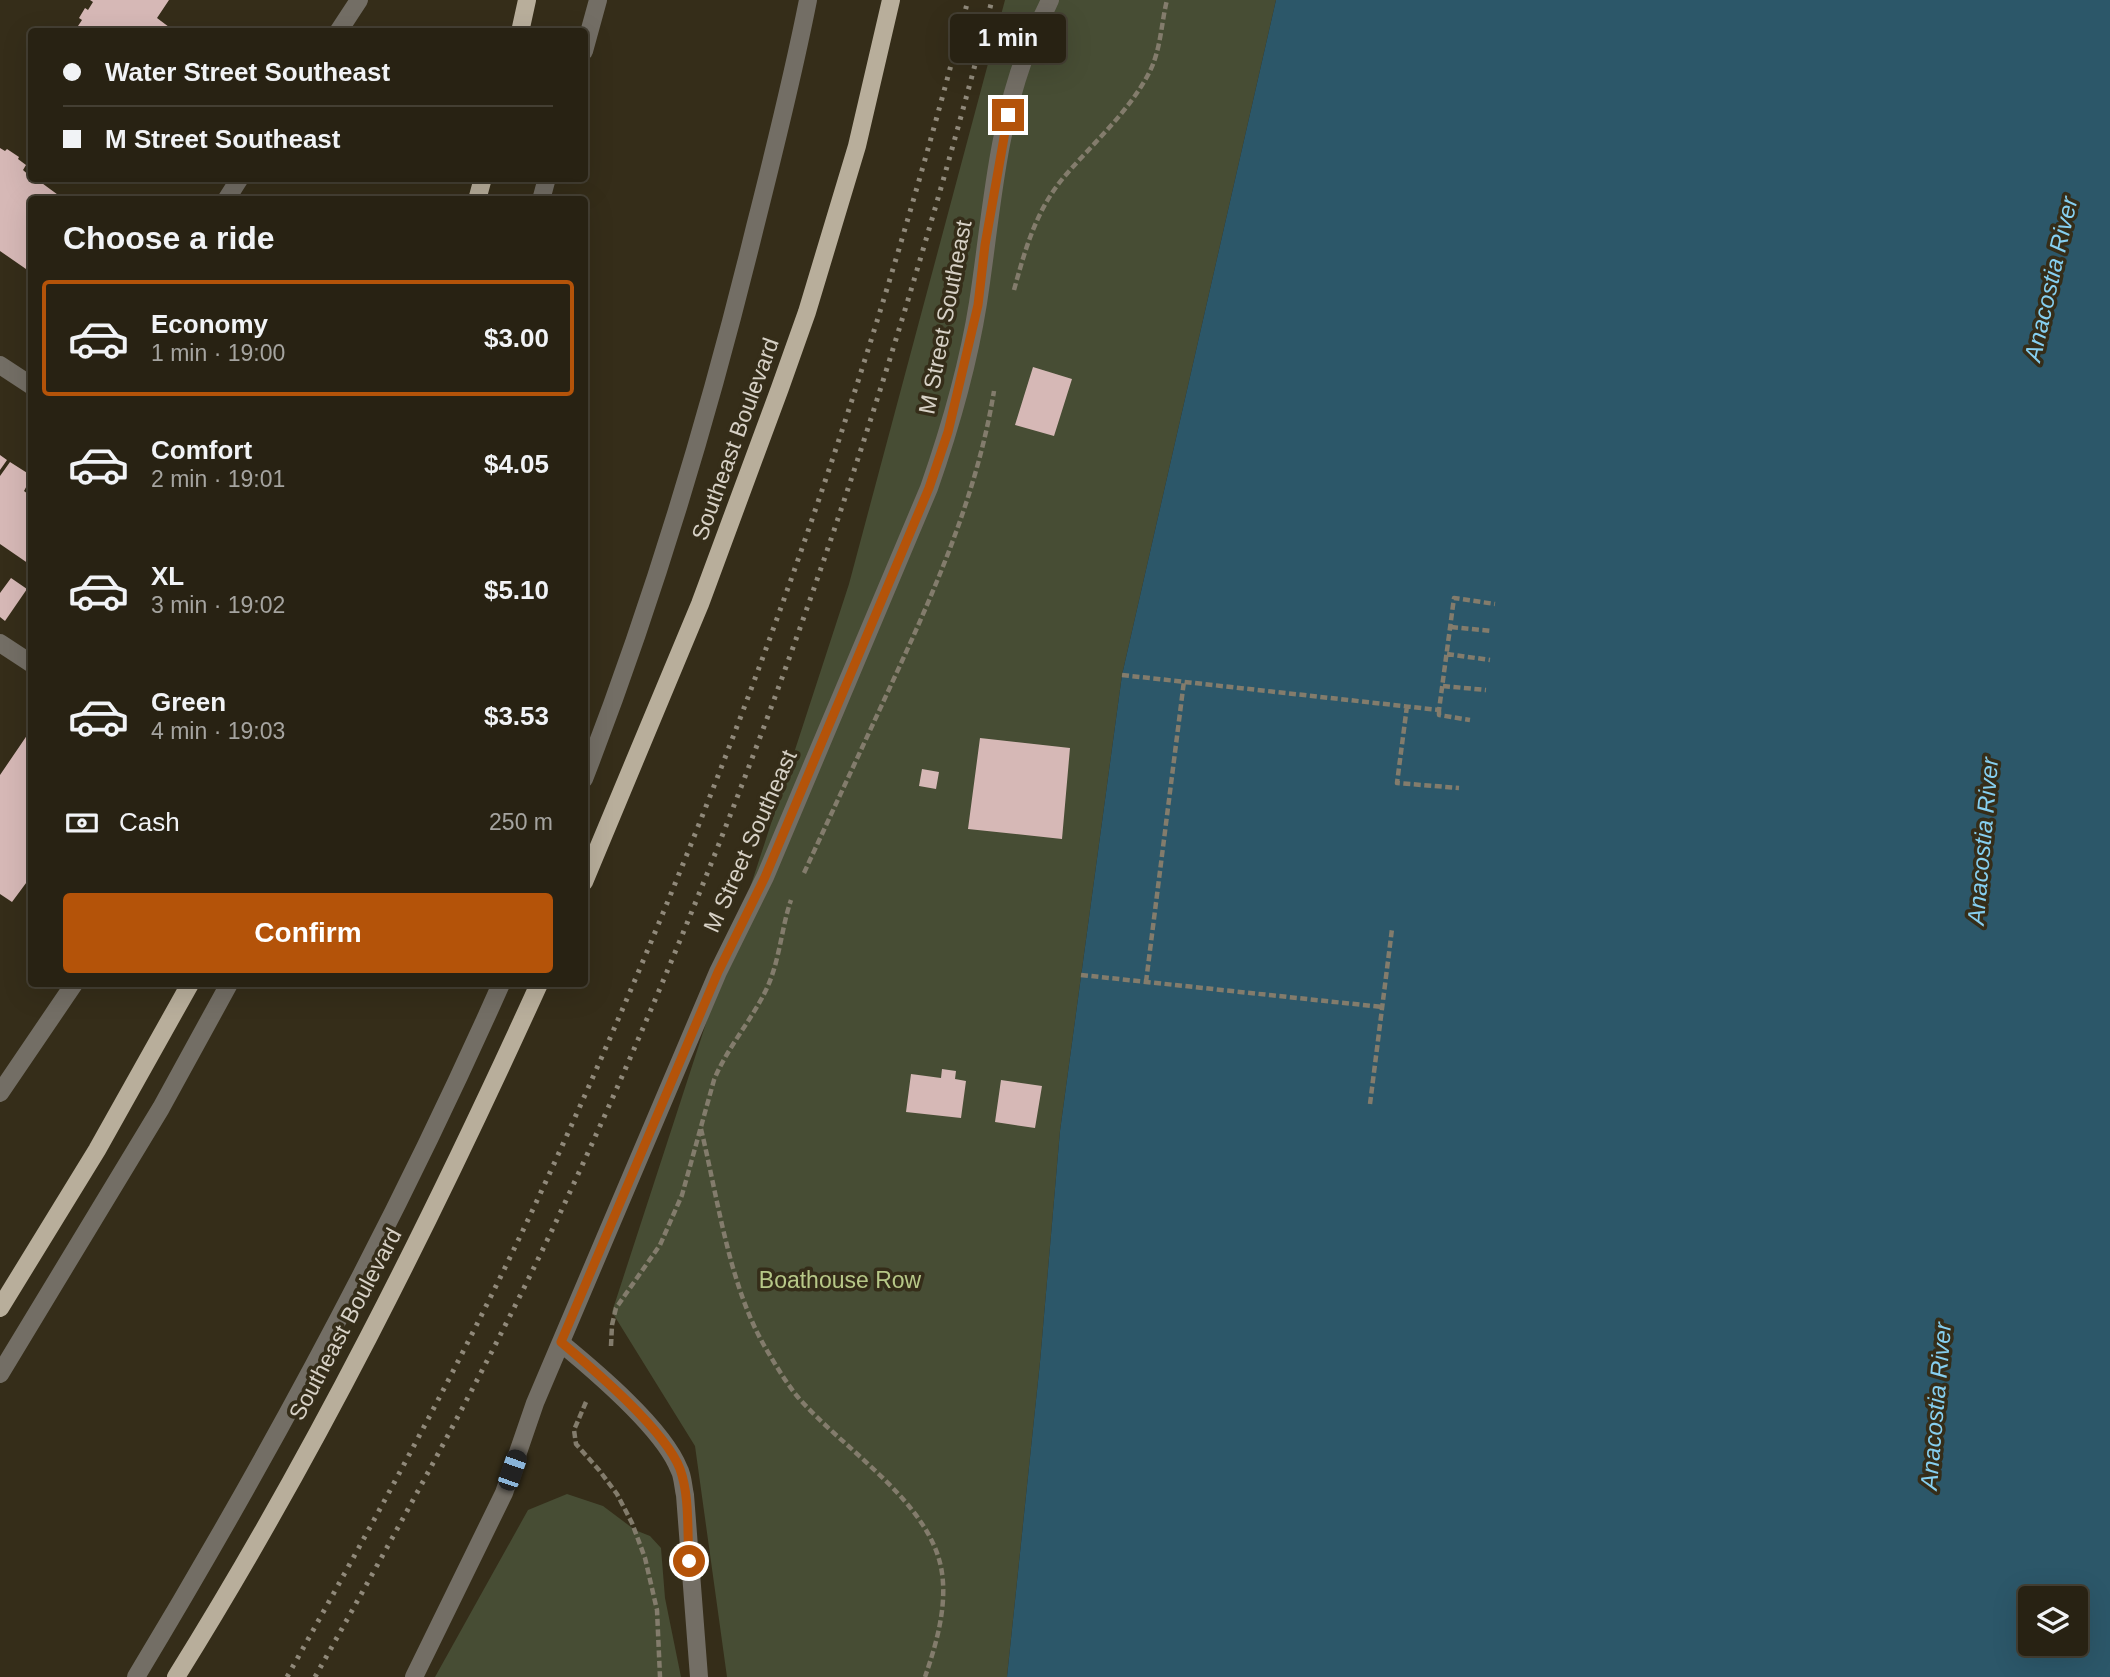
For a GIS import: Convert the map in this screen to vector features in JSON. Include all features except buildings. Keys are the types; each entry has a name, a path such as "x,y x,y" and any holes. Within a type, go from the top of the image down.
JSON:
{"main road":[{"path":"521,28 527,0"},
{"name":"Southeast Boulevard","path":"588,873 719,557 780,388 814,289 856,146 891,0"},
{"path":"0,1308 97,1150 188,987"},
{"name":"Southeast Boulevard","path":"176,1677 268,1520 408,1260 483,1107 538,987"}],"street":[{"path":"341,28 359,0"},
{"path":"588,36 598,0"},
{"path":"588,769 620,688 714,392 776,145 808,0"},
{"name":"M Street Southeast","path":"414,1677 504,1493 535,1403 718,972 765,877 929,488 948,432 975,317 1008,115 1028,49 1050,0"},
{"path":"0,365 28,383"},
{"path":"0,643 28,661"},
{"path":"0,1093 72,987"},
{"path":"0,1374 161,1108 227,987"},
{"path":"135,1677 267,1454 326,1344 417,1164 500,987"},
{"path":"561,1342 599,1374 661,1438 680,1469 685,1495 699,1677"}],"path":[{"path":"1470,720 1439,716 1454,598 1495,604"},
{"path":"1451,627 1492,631"},
{"path":"1447,654 1490,660"},
{"path":"1122,675 1439,710"},
{"path":"1146,982 1184,681"},
{"path":"1443,686 1486,690"},
{"path":"1407,706 1397,782 1459,788"},
{"path":"1370,1104 1392,929"},
{"path":"1081,975 1382,1007"},
{"path":"701,1128 740,1290 763,1343 781,1375 798,1397 899,1496 925,1525 937,1550 943,1574 942,1605 938,1637 925,1677"},
{"path":"574,1430 576,1444 617,1494 632,1523 645,1558 657,1611 660,1677"}],"green space":[{"name":"Boathouse Row","path":"1005,0 1276,0 1122,675 1060,1131 1040,1362 1007,1677 727,1677 695,1446 612,1312 849,584"},
{"path":"567,1494 603,1506 635,1530 650,1536 661,1548 665,1598 681,1677 435,1677 528,1510"}],"water":[{"name":"Anacostia River","path":"1276,0 2110,0 2110,1677 1007,1677 1040,1362 1060,1131 1122,675"}],"railway":[{"path":"287,1677 418,1437 512,1254 606,1048 668,902 782,606 833,456 882,305 968,0"},
{"path":"315,1677 504,1328 628,1063 690,915 805,615 857,463 950,155 992,0"}],"route":[{"path":"689,1561 685,1495 680,1469 661,1438 599,1374 561,1342 718,972 765,877 929,488 948,432 978,305 985,245 1008,115"}]}
